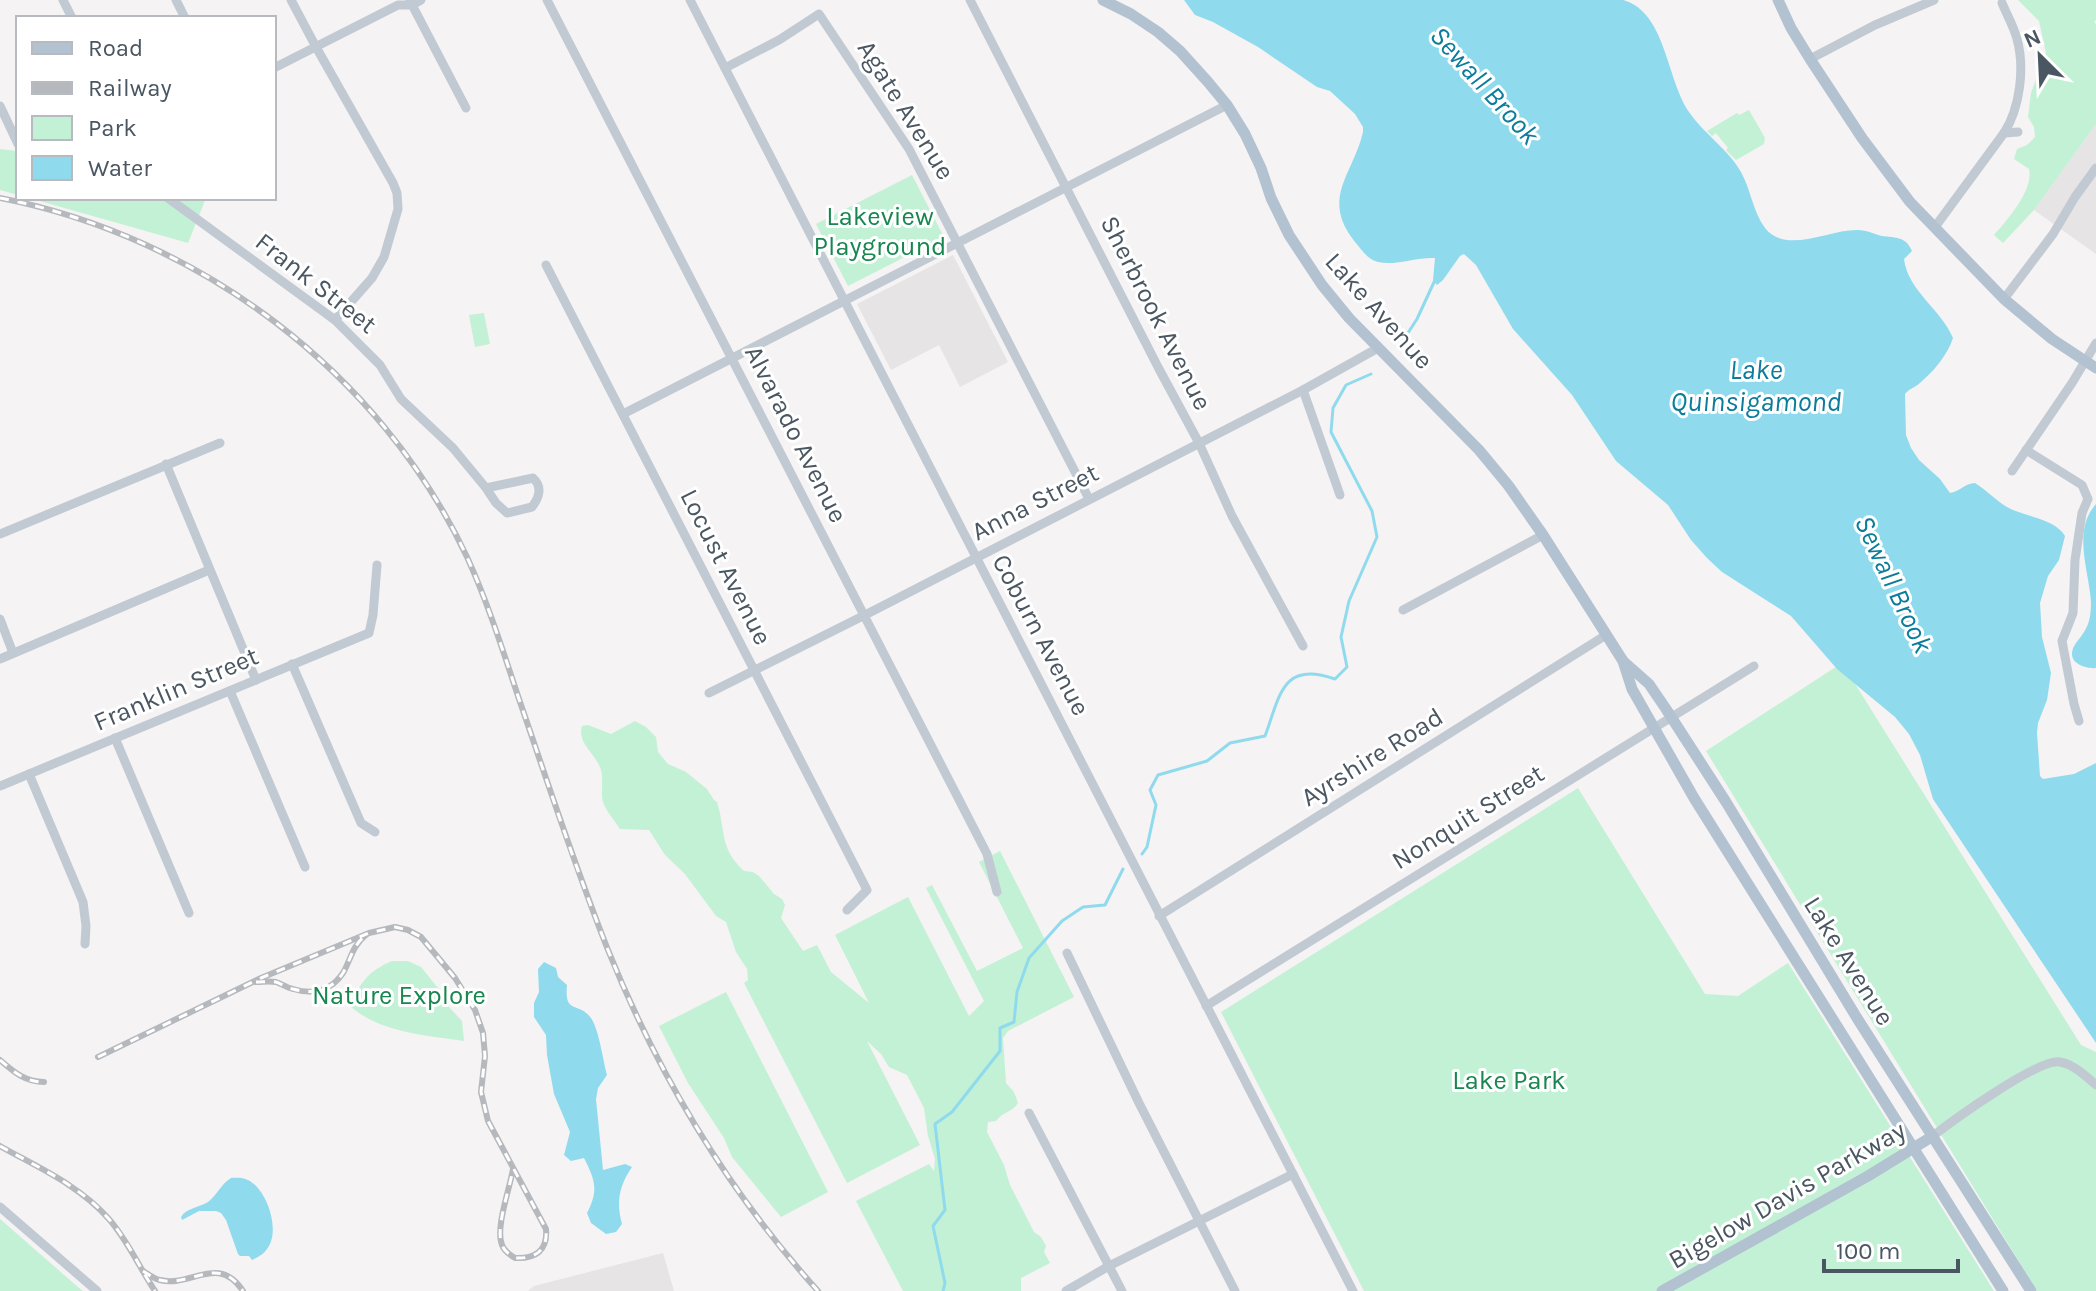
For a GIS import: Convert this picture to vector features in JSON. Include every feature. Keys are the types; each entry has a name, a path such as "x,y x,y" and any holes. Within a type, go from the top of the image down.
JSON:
{"main road":[{"name":"Lake Avenue","path":"1103,0 1145,23 1170,43 1208,82 1227,105 1248,141 1271,198 1304,260 1341,309 1479,450 1508,485 1623,661 1649,684 1726,802 1865,1030 2031,1291"},
{"path":"1778,0 1810,59 1910,202 2004,299 2052,339 2096,368"},
{"name":"Lake Avenue","path":"1623,661 1632,689 1705,816 2003,1291"},
{"name":"Bigelow Davis Parkway","path":"1662,1291 1933,1136"}],"street":[{"path":"291,0 393,183 398,198 398,209 381,264 335,320"},
{"name":"Alvarado Avenue","path":"547,0 987,854 997,892"},
{"name":"Coburn Avenue","path":"690,0 1353,1291"},
{"name":"Sherbrook Avenue","path":"970,0 1199,443 1232,516 1303,646"},
{"path":"1810,59 1875,25 1934,0"},
{"path":"276,67 398,5 414,2 466,108"},
{"path":"1935,227 2004,133 2016,109 2020,58 2017,38 2002,3"},
{"name":"Agate Avenue","path":"725,68 779,40 819,14 909,149 1089,499"},
{"path":"623,414 1227,105"},
{"path":"0,106 16,140"},
{"path":"2004,133 2018,132"},
{"path":"2004,299 2053,234 2096,168"},
{"name":"Frank Street","path":"171,200 335,320 380,365 401,399 453,448 496,503 507,513 532,507 539,489 533,478 486,488"},
{"name":"Locust Avenue","path":"546,265 867,890 847,910"},
{"path":"2012,471 2096,343"},
{"name":"Anna Street","path":"709,693 1303,390 1378,348"},
{"path":"1303,390 1340,495"},
{"path":"0,534 220,443"},
{"path":"2026,450 2082,485 2088,499 2082,513 2075,560 2073,613 2062,641 2079,721"},
{"path":"166,464 256,680"},
{"path":"1403,610 1543,535"},
{"name":"Franklin Street","path":"0,786 369,633 377,565"},
{"path":"0,659 209,570"},
{"path":"0,619 13,653"},
{"name":"Ayrshire Road","path":"1159,916 1606,635"},
{"path":"292,664 361,823 375,832"},
{"name":"Nonquit Street","path":"1206,1006 1754,666"},
{"path":"230,691 305,867"},
{"path":"115,738 189,913"},
{"path":"29,774 83,902 85,944"},
{"path":"1067,953 1235,1291"},
{"path":"1933,1136 2049,1062 2059,1061 2072,1067 2096,1085"},
{"path":"1029,1113 1122,1291"},
{"path":"1066,1291 1109,1266 1293,1174"},
{"path":"0,1207 97,1291"}],"shaded area":[{"path":"2096,124 2096,254 2034,210"},
{"path":"953,255 1008,362 960,387 939,345 891,370 857,304"},
{"path":"663,1253 674,1291 528,1291 534,1286"}],"green space":[{"path":"2018,0 2096,0 2096,124 2034,210 2003,243 1994,235 2018,204 2027,186 2029,169 2014,159 2017,149 2035,137 2028,117 2031,93 2046,53 2039,21"},
{"path":"1749,110 1765,138 1764,144 1736,160 1716,133 1712,136 1707,131 1737,113 1739,115"},
{"path":"0,149 16,151 16,194 0,190"},
{"name":"Lakeview Playground","path":"912,175 944,237 848,286 816,224"},
{"path":"36,200 205,200 188,243"},
{"path":"484,313 490,344 475,347 469,315"},
{"path":"1842,663 2081,1045 2096,1052 2096,1291 2037,1291 1706,751"},
{"path":"635,721 656,737 658,752 668,764 686,772 717,802 730,855 744,871 759,876 782,899 785,905 781,918 803,951 817,945 831,972 869,1003 835,935 908,897 969,1016 984,1001 926,888 932,885 977,971 1023,948 979,862 1000,851 1074,997 1008,1031 1003,1038 1006,1083 1018,1103 996,1121 988,1122 987,1132 1034,1232 1046,1246 1044,1252 1050,1263 1021,1278 1021,1291 903,1291 856,1201 929,1164 934,1171 935,1159 924,1108 907,1075 889,1067 867,1041 920,1145 847,1183 744,983 748,980 747,969 736,952 726,922 716,916 685,874 665,855 649,830 620,829 604,805 601,769 584,742 582,726 588,725 611,734"},
{"name":"Lake Park","path":"1578,788 1705,994 1738,996 1788,963 1994,1291 1364,1291 1221,1012"},
{"name":"Nature Explore","path":"392,961 408,961 421,967 462,1021 464,1041 389,1027 350,1006 366,979"},
{"path":"726,992 828,1192 781,1217 732,1157 724,1138 688,1083 659,1026"},
{"path":"0,1219 79,1288 83,1291 0,1291"}],"water":[{"name":"Lake Quinsigamond","path":"1184,0 1623,0 1637,7 1657,32 1689,112 1736,164 1761,222 1774,236 1796,240 1858,230 1907,243 1912,251 1904,259 1912,281 1953,338 1936,367 1905,394 1906,435 1911,448 1950,493 1975,483 2008,507 2055,526 2065,536 2059,560 2048,576 2040,603 2042,637 2051,673 2037,733 2040,776 2043,779 2074,774 2096,763 2096,1043 1933,799 1920,755 1895,717 1837,669 1791,616 1722,572 1691,540 1668,505 1616,461 1572,395 1513,329 1476,265 1464,254 1437,285 1433,280 1435,258 1385,263 1374,261 1365,254 1345,226 1340,212 1342,187 1363,132 1355,114 1330,91 1317,87 1258,47 1195,15"},
{"path":"2096,504 2096,668 2093,668 2077,664 2072,651 2089,621 2091,602 2083,538 2089,515"},
{"path":"544,962 556,968 558,977 567,985 570,1004 591,1018 599,1037 607,1075 598,1088 596,1099 603,1170 625,1164 632,1167 622,1188 619,1208 622,1224 616,1232 606,1234 591,1223 587,1213 594,1191 591,1173 584,1158 571,1161 564,1155 570,1132 554,1094 546,1035 534,1017 534,1003 539,992 538,969"},
{"path":"231,1178 244,1178 255,1185 265,1198 271,1216 271,1242 264,1252 252,1260 249,1256 238,1254 221,1213 199,1211 182,1220 181,1217 208,1202"}],"waterway":[{"path":"1404,339 1435,280"},
{"path":"1142,854 1147,847 1156,805 1150,790 1158,775 1207,761 1230,743 1265,736 1280,695 1294,678 1317,674 1335,679 1347,667 1341,637 1349,601 1377,537 1372,511 1331,432 1333,408 1346,385 1371,374"},
{"path":"943,1291 945,1283 933,1226 945,1210 935,1124 952,1112 1000,1051 1000,1028 1014,1022 1017,992 1029,958 1062,921 1083,907 1105,905 1123,869"}],"railway":[{"path":"0,198 74,217 145,245 213,280 276,323 334,372 385,428 430,490 475,574 596,919 649,1042 725,1172 785,1253 818,1291"},
{"path":"98,1057 261,978 369,933 395,927 408,930 421,937 455,978 475,1010 483,1033 485,1056 481,1092 488,1121 546,1229 545,1243 539,1252 522,1258 507,1253 500,1238 513,1169"},
{"path":"256,982 276,982 308,992 327,988 343,973 355,948 366,935"},
{"path":"0,1060 25,1078 44,1082"},
{"path":"0,1146 57,1178 97,1206 121,1235 155,1291"},
{"path":"143,1271 158,1279 171,1281 204,1274 224,1274 243,1291"}],"water label":[{"name":"Sewall Brook","path":"1485,85"},
{"name":"Sewall Brook","path":"1894,584"}]}
